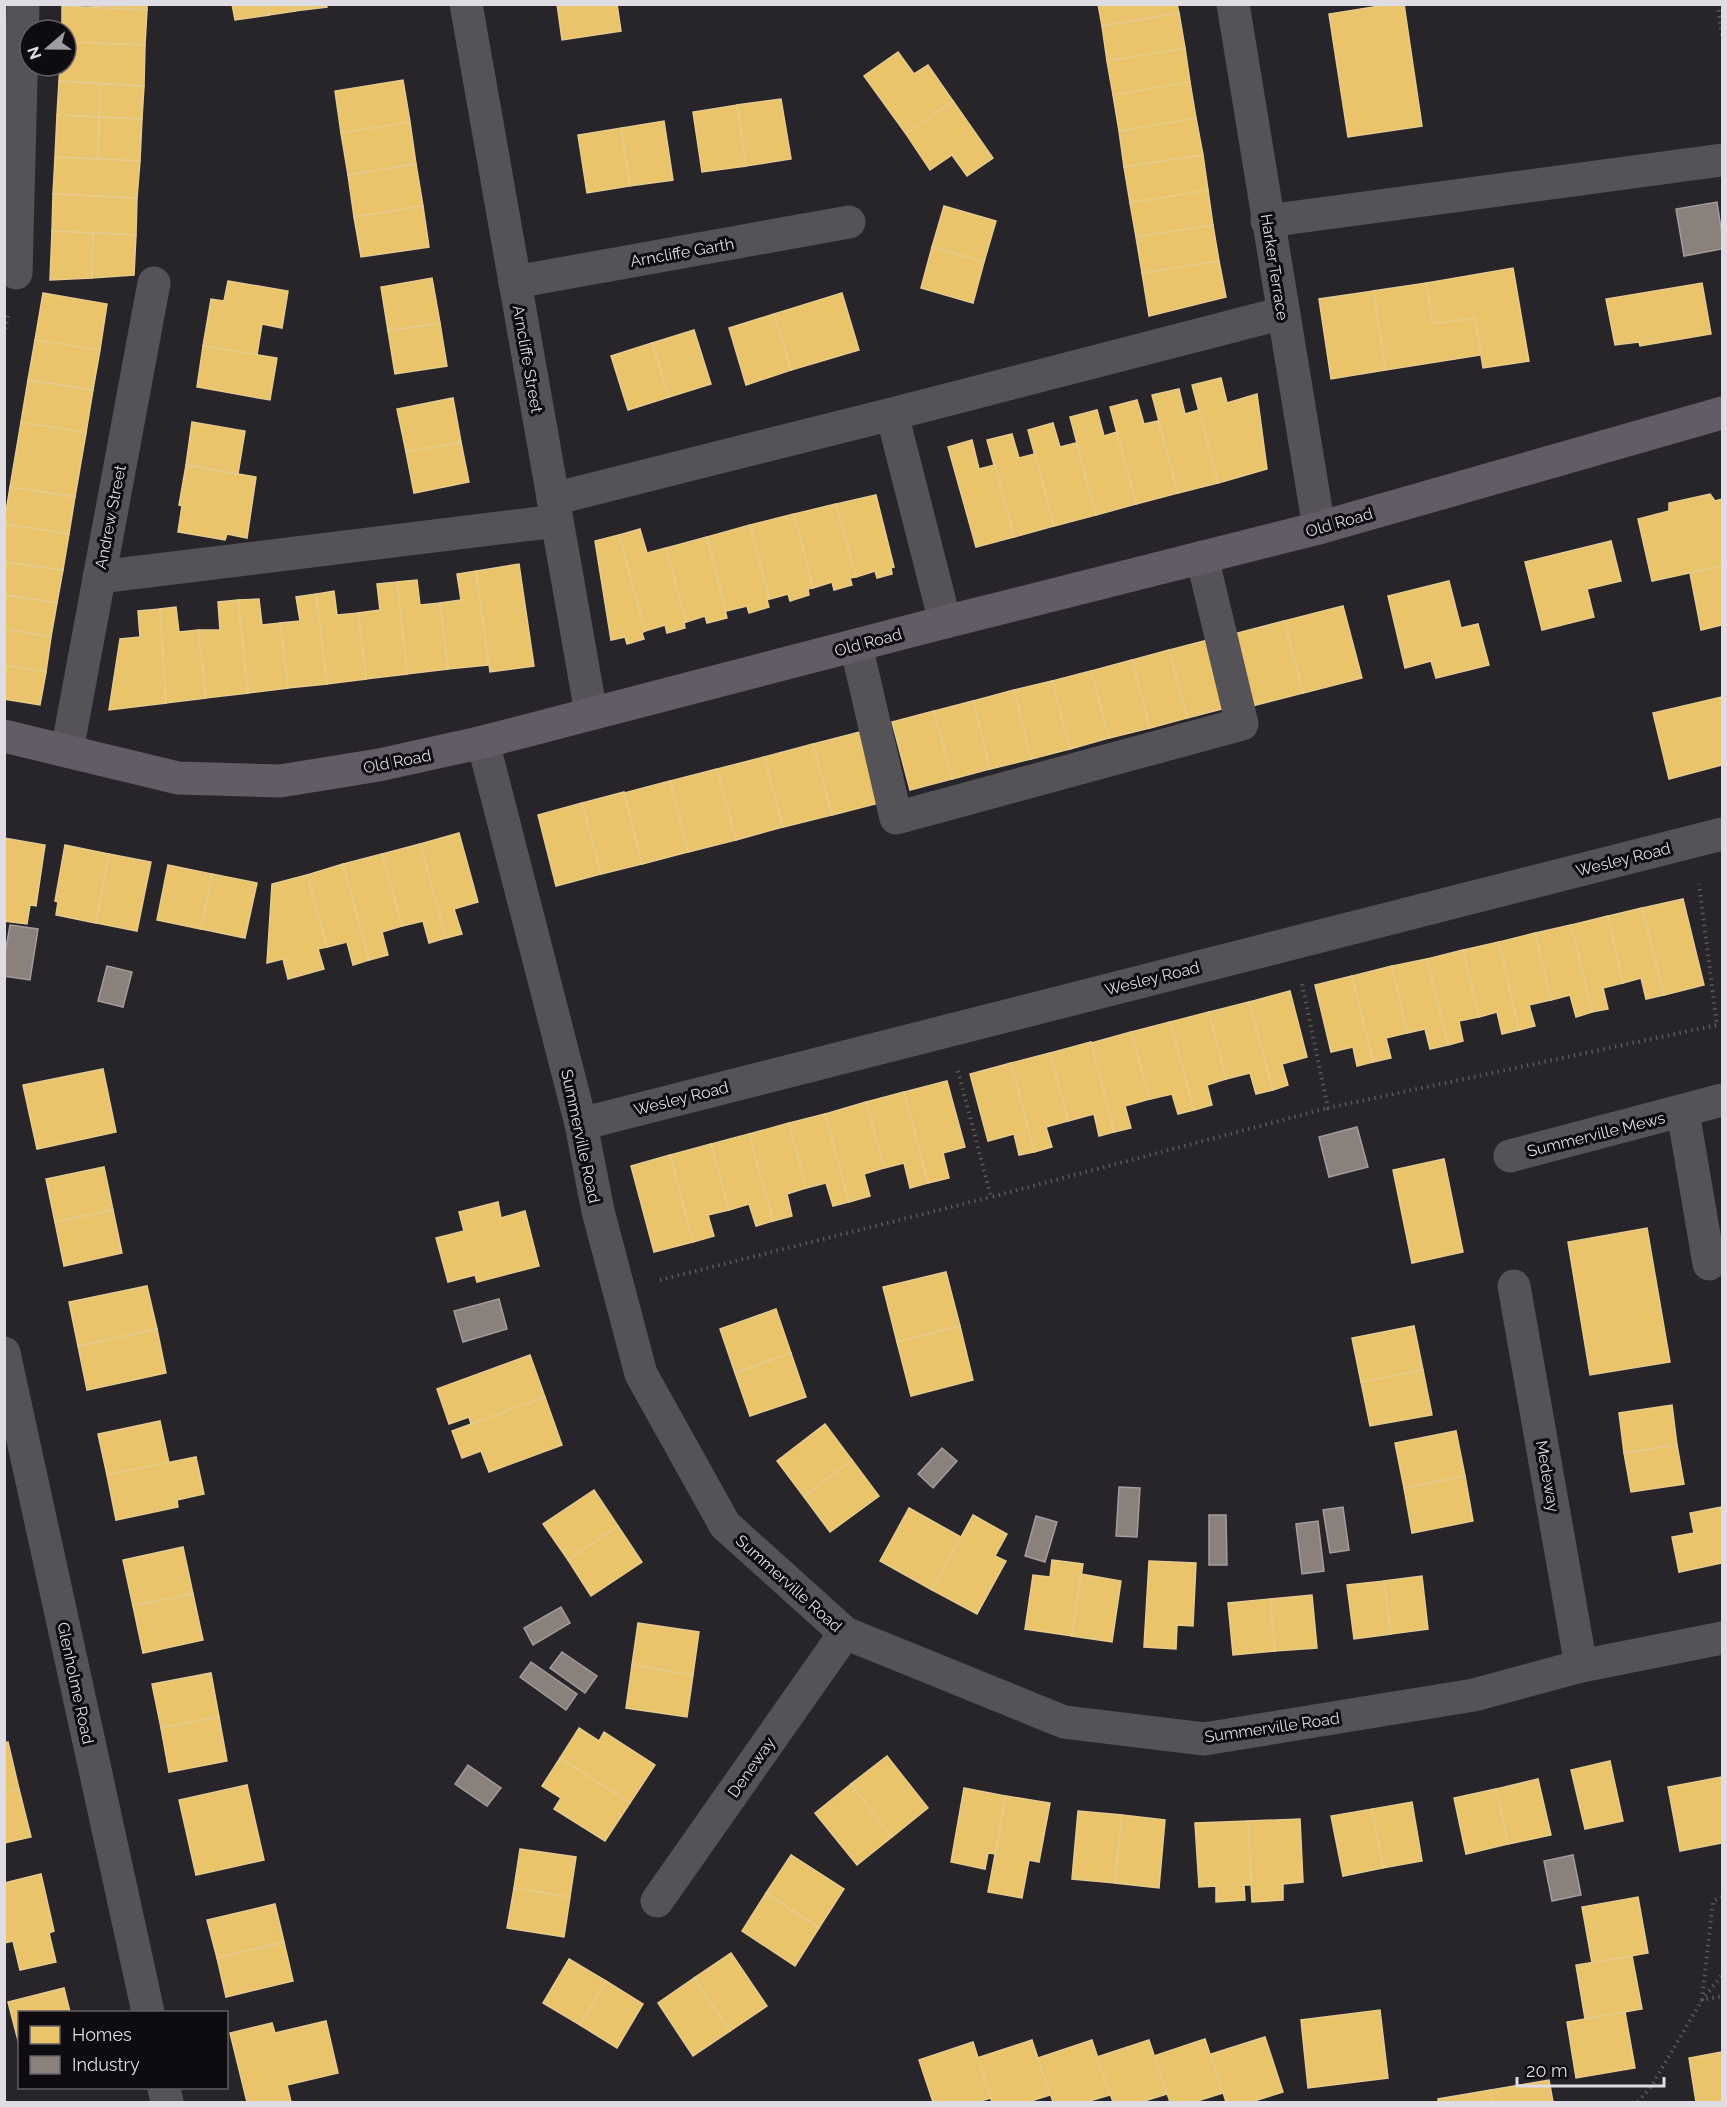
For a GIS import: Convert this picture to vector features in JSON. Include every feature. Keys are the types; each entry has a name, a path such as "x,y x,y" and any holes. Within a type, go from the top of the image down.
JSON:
{"main road":[{"name":"Old Road","path":"4,736 178,778 280,781 379,765 483,742 1319,528 1722,413"}],"street":[{"path":"16,273 23,4"},
{"name":"Arncliffe Street","path":"466,4 591,713"},
{"name":"Harker Terrace","path":"1233,4 1319,528"},
{"path":"1268,220 1722,160"},
{"name":"Arncliffe Garth","path":"515,282 849,222"},
{"name":"Andrew Street","path":"67,752 154,283"},
{"path":"99,577 555,510 892,414 1283,312"},
{"path":"892,414 945,622"},
{"path":"856,645 896,818 1242,724 1202,557"},
{"name":"Summerville Road","path":"483,742 581,1124 598,1211 641,1374 725,1525 845,1633 1064,1722 1204,1738 1474,1695 1581,1666 1722,1638"},
{"name":"Wesley Road","path":"581,1124 1708,837"},
{"name":"Summerville Mews","path":"1510,1156 1722,1100"},
{"name":"Summerville Mews","path":"1683,1112 1709,1264"},
{"name":"Medeway","path":"1514,1287 1581,1666"},
{"name":"Glenholme Road","path":"4,1353 148,2011"},
{"name":"Deneway","path":"657,1901 845,1633"}],"path":[{"path":"1718,4 1722,38"},
{"path":"619,1290 991,1197 1328,1108 1717,1025 1708,837"},
{"path":"1293,942 1328,1108"},
{"path":"948,1030 991,1197"},
{"path":"1702,2000 1713,1901 1722,1897"},
{"path":"1638,2103 1652,2087 1702,2000 1722,1975"},
{"path":"1702,2000 1722,1996"}],"building: Homes":[{"path":"62,4 147,4 147,10"},
{"path":"232,4 267,4 269,15 235,20"},
{"path":"267,4 294,4 295,11 269,15"},
{"path":"294,4 326,4 327,7 295,11"},
{"path":"557,4 617,4 621,31 562,40"},
{"path":"1098,4 1177,4 1179,13 1102,26"},
{"path":"1404,4 1422,126 1348,137 1329,14"},
{"path":"62,6 147,10 145,45 78,42 78,18 62,18"},
{"path":"1179,13 1185,48 1107,61 1102,26"},
{"path":"78,42 145,45 144,86 59,81 59,78 78,78"},
{"path":"1185,48 1190,82 1113,95 1107,61"},
{"path":"898,52 914,74 928,65 953,101 906,134 864,76"},
{"path":"403,80 410,122 341,133 335,91"},
{"path":"59,81 101,84 99,117 57,115"},
{"path":"1190,82 1196,118 1119,131 1113,95"},
{"path":"101,84 144,86 142,119 99,117"},
{"path":"781,99 791,159 746,166 737,105"},
{"path":"953,101 993,158 967,176 952,155 930,170 906,134"},
{"path":"737,105 746,166 702,172 693,112"},
{"path":"57,115 99,117 98,159 55,157"},
{"path":"99,117 142,119 140,161 98,159"},
{"path":"1196,118 1203,155 1124,167 1119,131"},
{"path":"664,121 673,180 630,186 621,128"},
{"path":"410,122 416,164 348,175 341,133"},
{"path":"621,128 630,186 587,193 578,135"},
{"path":"1203,155 1208,190 1130,203 1124,167"},
{"path":"55,157 140,161 137,198 53,194"},
{"path":"416,164 423,206 354,217 348,175"},
{"path":"1208,190 1213,225 1136,237 1130,203"},
{"path":"53,194 137,198 136,235 52,231"},
{"path":"423,206 429,247 361,257 354,217"},
{"path":"944,206 996,221 984,262 932,247"},
{"path":"1213,225 1219,261 1142,273 1136,237"},
{"path":"52,231 93,233 92,278 50,280"},
{"path":"93,233 136,235 134,275 92,278"},
{"path":"932,247 984,262 973,303 921,288"},
{"path":"1219,261 1226,297 1149,316 1142,273"},
{"path":"1513,268 1529,361 1483,368 1475,318 1433,324 1426,283"},
{"path":"432,278 440,323 388,331 381,287"},
{"path":"228,281 288,291 282,328 262,324 257,355 203,346 211,299 224,301"},
{"path":"1426,283 1433,324 1475,318 1481,355 1386,370 1373,291"},
{"path":"1702,283 1711,334 1640,346 1639,342 1615,345 1606,299"},
{"path":"1373,291 1386,370 1331,379 1319,299"},
{"path":"43,293 107,304 100,350 35,340"},
{"path":"842,293 859,350 791,370 774,314"},
{"path":"774,314 791,370 746,385 729,328"},
{"path":"440,323 447,366 395,374 388,331"},
{"path":"694,330 711,384 669,397 652,343"},
{"path":"35,340 100,350 93,390 28,380"},
{"path":"652,343 669,397 628,410 611,356"},
{"path":"203,346 277,358 270,400 197,387"},
{"path":"1221,378 1227,403 1257,394 1267,469 1218,483 1192,385"},
{"path":"28,380 93,390 86,433 21,422"},
{"path":"1179,389 1185,414 1199,410 1218,483 1178,493 1152,395"},
{"path":"453,398 461,442 406,452 397,409"},
{"path":"1137,400 1144,424 1158,421 1178,493 1136,504 1110,407"},
{"path":"1097,410 1104,436 1117,432 1136,504 1096,515 1070,417"},
{"path":"21,422 86,433 75,497 10,487"},
{"path":"192,422 245,431 238,474 186,465"},
{"path":"1053,423 1060,447 1076,443 1096,515 1054,526 1028,430"},
{"path":"1012,434 1019,458 1035,454 1054,526 1014,537 987,440"},
{"path":"972,440 979,469 995,465 1014,537 976,547 948,447"},
{"path":"461,442 469,482 414,493 406,452"},
{"path":"186,465 256,477 247,538 227,534 225,540 178,532 182,506 179,505"},
{"path":"10,487 75,497 69,534 4,524"},
{"path":"1710,494 1715,501 1722,499 1722,566 1652,581 1638,519 1669,511 1669,503"},
{"path":"876,495 894,567 891,568 892,574 877,578 875,571 856,577 836,504"},
{"path":"836,504 856,577 850,578 852,585 834,590 832,582 813,588 794,514"},
{"path":"794,514 813,588 808,589 809,595 790,601 788,594 770,599 750,525"},
{"path":"4,524 69,534 63,570 4,562"},
{"path":"750,525 769,599 767,600 769,607 749,613 747,606 726,611 707,537"},
{"path":"640,529 647,553 666,548 686,622 684,622 685,628 667,633 665,625 645,631 619,535"},
{"path":"619,535 645,631 642,633 644,639 627,644 625,637 611,640 595,541"},
{"path":"707,537 727,618 707,623 705,616 686,622 666,548"},
{"path":"1611,541 1621,581 1587,589 1594,617 1542,630 1525,562"},
{"path":"4,562 63,570 57,603 4,595"},
{"path":"519,564 534,666 490,672 476,571"},
{"path":"1722,566 1722,625 1701,630 1690,573"},
{"path":"476,571 488,665 448,669 440,603 461,600 457,574"},
{"path":"417,580 420,605 440,603 448,669 407,674 397,582"},
{"path":"1449,581 1461,628 1478,624 1489,665 1436,678 1431,661 1405,668 1388,596"},
{"path":"397,582 407,674 366,679 358,613 380,610 377,584"},
{"path":"334,591 337,615 358,613 366,679 327,684 316,594"},
{"path":"316,594 327,684 288,688 280,623 300,621 296,597"},
{"path":"4,595 57,603 51,637 4,629"},
{"path":"259,599 262,625 280,623 288,688 248,693 238,600"},
{"path":"238,600 248,693 206,698 198,630 220,630 218,602"},
{"path":"1343,606 1362,678 1303,693 1284,621"},
{"path":"176,607 179,632 198,630 206,698 166,703 160,609"},
{"path":"160,609 166,703 109,710 120,639 140,637 138,611"},
{"path":"1284,621 1303,693 1248,707 1230,635"},
{"path":"4,629 51,637 46,672 4,665"},
{"path":"1208,640 1226,708 1187,718 1169,650"},
{"path":"1169,650 1187,718 1150,728 1132,660"},
{"path":"1132,660 1150,728 1109,738 1091,671"},
{"path":"4,665 46,672 40,705 4,699"},
{"path":"1091,671 1109,738 1070,749 1052,681"},
{"path":"1052,681 1070,749 1031,759 1014,690"},
{"path":"1014,690 1031,759 990,769 973,701"},
{"path":"1722,697 1722,765 1669,779 1653,713"},
{"path":"973,701 990,769 952,779 934,711"},
{"path":"934,711 952,779 910,790 892,722"},
{"path":"860,732 879,803 832,815 813,744"},
{"path":"813,744 832,815 783,827 764,757"},
{"path":"764,757 783,827 736,840 717,769"},
{"path":"717,769 736,840 688,852 670,781"},
{"path":"670,781 688,852 642,864 624,793"},
{"path":"624,792 642,864 601,874 582,803"},
{"path":"582,803 601,874 556,886 538,815"},
{"path":"459,833 478,902 454,909 462,934 446,938 420,844"},
{"path":"4,838 45,845 36,906 30,905 27,924 4,921"},
{"path":"420,844 446,938 429,943 423,921 402,926 382,854"},
{"path":"65,845 109,854 96,923 56,915 58,902 55,901"},
{"path":"109,854 151,862 137,931 96,923"},
{"path":"382,854 402,926 382,932 388,955 369,960 343,864"},
{"path":"343,864 369,960 353,965 347,942 327,947 307,875"},
{"path":"168,865 212,874 201,929 157,920"},
{"path":"212,874 257,883 245,938 201,929"},
{"path":"307,875 327,947 318,949 324,969 288,979 283,959 267,963 272,884"},
{"path":"1683,899 1704,985 1664,995 1642,908"},
{"path":"1642,908 1664,995 1646,999 1641,978 1623,983 1608,916"},
{"path":"1608,916 1623,983 1603,988 1608,1009 1592,1012 1571,925"},
{"path":"1571,925 1592,1012 1576,1017 1570,995 1551,1000 1535,933"},
{"path":"1535,933 1551,1000 1529,1005 1535,1026 1519,1030 1499,942"},
{"path":"1499,942 1519,1030 1502,1034 1497,1012 1479,1017 1463,950"},
{"path":"1463,950 1479,1017 1459,1021 1463,1041 1448,1045 1427,959"},
{"path":"1427,959 1448,1045 1430,1049 1425,1029 1407,1033 1392,966"},
{"path":"1392,966 1407,1033 1386,1038 1391,1058 1373,1062 1352,976"},
{"path":"1352,976 1373,1062 1357,1066 1353,1047 1331,1052 1315,985"},
{"path":"1290,991 1307,1057 1282,1064 1288,1085 1273,1090 1249,1002"},
{"path":"1249,1002 1273,1090 1256,1094 1250,1073 1226,1079 1209,1012"},
{"path":"1209,1012 1226,1079 1207,1085 1212,1105 1194,1110 1170,1022"},
{"path":"1170,1022 1194,1110 1178,1114 1172,1094 1150,1099 1131,1032"},
{"path":"1131,1032 1150,1099 1125,1106 1131,1128 1114,1132 1091,1043"},
{"path":"1091,1042 1114,1132 1099,1136 1094,1114 1068,1121 1050,1053"},
{"path":"1050,1053 1068,1121 1046,1127 1052,1147 1034,1152 1011,1063"},
{"path":"1011,1063 1034,1152 1019,1155 1014,1134 988,1141 970,1074"},
{"path":"103,1069 116,1132 37,1149 23,1085"},
{"path":"947,1081 965,1147 943,1153 949,1178 928,1183 904,1092"},
{"path":"904,1092 928,1183 910,1188 904,1163 884,1168 866,1102"},
{"path":"866,1102 884,1168 864,1174 870,1196 849,1202 825,1114"},
{"path":"825,1114 849,1202 833,1206 826,1183 806,1188 789,1123"},
{"path":"789,1123 806,1188 787,1194 792,1216 773,1221 749,1134"},
{"path":"749,1134 773,1221 756,1226 749,1204 729,1210 711,1144"},
{"path":"711,1144 729,1210 708,1215 714,1236 693,1242 670,1155"},
{"path":"670,1155 693,1242 654,1252 631,1166"},
{"path":"1444,1159 1463,1252 1412,1263 1393,1170"},
{"path":"104,1167 113,1210 55,1222 46,1179"},
{"path":"498,1202 501,1218 525,1211 539,1266 477,1282 475,1275 448,1282 436,1238 464,1231 459,1212"},
{"path":"113,1210 122,1253 64,1266 55,1222"},
{"path":"1647,1228 1670,1362 1590,1375 1568,1242"},
{"path":"946,1272 960,1326 897,1342 883,1287"},
{"path":"147,1286 157,1329 78,1346 69,1302"},
{"path":"776,1309 791,1353 735,1373 720,1329"},
{"path":"960,1326 973,1380 911,1396 897,1342"},
{"path":"1414,1326 1423,1370 1361,1382 1352,1338"},
{"path":"157,1329 166,1373 87,1390 78,1346"},
{"path":"791,1353 806,1397 750,1416 735,1373"},
{"path":"530,1355 545,1397 471,1424 469,1417 449,1424 437,1389"},
{"path":"1423,1370 1432,1415 1370,1426 1361,1382"},
{"path":"545,1397 562,1445 489,1472 481,1451 462,1458 452,1431"},
{"path":"1672,1405 1677,1445 1624,1453 1619,1413"},
{"path":"160,1421 169,1463 107,1475 98,1434"},
{"path":"825,1424 852,1460 804,1497 777,1461"},
{"path":"1456,1431 1465,1476 1404,1488 1395,1443"},
{"path":"1677,1445 1684,1484 1631,1492 1624,1453"},
{"path":"196,1457 204,1494 177,1500 178,1507 116,1520 107,1475"},
{"path":"852,1460 879,1496 830,1532 804,1497"},
{"path":"1465,1476 1473,1521 1412,1533 1404,1488"},
{"path":"594,1490 618,1526 568,1560 543,1524"},
{"path":"1722,1507 1722,1563 1679,1572 1672,1537 1694,1533 1690,1513"},
{"path":"909,1508 961,1537 932,1590 880,1561"},
{"path":"973,1515 1007,1534 995,1556 1006,1561 977,1614 932,1590"},
{"path":"618,1526 642,1562 591,1596 568,1560"},
{"path":"183,1547 193,1594 133,1606 123,1560"},
{"path":"1052,1560 1083,1564 1072,1636 1025,1629 1033,1575 1050,1577"},
{"path":"1149,1561 1196,1563 1193,1626 1177,1625 1176,1649 1144,1647"},
{"path":"1081,1574 1121,1581 1112,1642 1072,1636"},
{"path":"1422,1576 1428,1629 1391,1634 1384,1581"},
{"path":"1384,1581 1391,1634 1354,1639 1347,1585"},
{"path":"193,1594 203,1640 143,1653 133,1606"},
{"path":"1312,1595 1317,1648 1275,1651 1270,1599"},
{"path":"1270,1599 1275,1651 1233,1655 1228,1603"},
{"path":"638,1623 699,1632 693,1675 632,1665"},
{"path":"632,1665 693,1675 687,1717 626,1708"},
{"path":"211,1673 219,1717 161,1728 152,1684"},
{"path":"219,1717 227,1761 169,1772 161,1728"},
{"path":"579,1728 599,1741 604,1732 655,1765 630,1803 560,1758"},
{"path":"8,1742 19,1789 4,1793 4,1743"},
{"path":"887,1756 928,1808 892,1837 851,1784"},
{"path":"560,1758 630,1803 605,1841 554,1809 561,1798 542,1786"},
{"path":"1610,1761 1623,1821 1585,1829 1571,1770"},
{"path":"1722,1777 1722,1843 1680,1851 1668,1787"},
{"path":"1538,1779 1551,1835 1508,1844 1496,1789"},
{"path":"851,1784 892,1837 857,1865 815,1813"},
{"path":"247,1785 264,1860 196,1875 179,1800"},
{"path":"964,1788 1006,1796 996,1854 988,1853 985,1869 951,1862"},
{"path":"19,1789 31,1837 4,1843 4,1793"},
{"path":"1496,1789 1508,1844 1466,1854 1454,1798"},
{"path":"1006,1796 1050,1803 1039,1862 1029,1860 1022,1898 988,1892"},
{"path":"1412,1802 1422,1861 1383,1868 1372,1809"},
{"path":"1372,1809 1383,1868 1343,1876 1331,1816"},
{"path":"1078,1811 1122,1815 1115,1883 1072,1879"},
{"path":"1122,1815 1165,1820 1159,1888 1115,1883"},
{"path":"1300,1819 1303,1882 1283,1884 1283,1900 1252,1902 1248,1821"},
{"path":"1248,1821 1251,1885 1244,1885 1245,1900 1216,1902 1216,1886 1199,1887 1195,1823"},
{"path":"520,1849 576,1857 570,1897 514,1888"},
{"path":"791,1855 844,1889 819,1928 766,1893"},
{"path":"41,1874 54,1931 49,1933 56,1962 20,1970 13,1941 4,1943 4,1883"},
{"path":"514,1888 570,1897 564,1937 507,1928"},
{"path":"766,1893 819,1928 795,1966 742,1931"},
{"path":"1638,1897 1648,1953 1592,1963 1582,1907"},
{"path":"275,1904 284,1942 217,1958 207,1920"},
{"path":"284,1942 293,1981 226,1997 217,1958"},
{"path":"731,1953 767,2006 730,2031 694,1978"},
{"path":"1632,1956 1642,2009 1585,2019 1576,1965"},
{"path":"569,1959 606,1981 580,2025 543,2003"},
{"path":"694,1978 730,2031 693,2056 658,2003"},
{"path":"606,1981 643,2004 617,2048 580,2025"},
{"path":"64,1988 70,2011 18,2011 18,2040 8,2002"},
{"path":"1380,2010 1388,2078 1308,2088 1301,2020"},
{"path":"1625,2012 1635,2068 1576,2078 1567,2022"},
{"path":"326,2021 338,2073 287,2085 291,2102 247,2102 230,2033 272,2023 275,2033"},
{"path":"1265,2037 1283,2092 1251,2102 1226,2102 1211,2054"},
{"path":"1205,2039 1223,2093 1194,2102 1170,2102 1154,2056"},
{"path":"1032,2040 1050,2095 1028,2102 992,2102 977,2058"},
{"path":"1092,2040 1110,2095 1086,2102 1053,2102 1038,2058"},
{"path":"1149,2040 1167,2094 1141,2102 1113,2102 1097,2057"},
{"path":"973,2042 991,2098 977,2102 933,2102 919,2060"},
{"path":"1722,2052 1722,2102 1696,2102 1689,2058"},
{"path":"1549,2080 1553,2102 1492,2102 1490,2090"},
{"path":"1490,2090 1492,2102 1438,2102 1438,2099"}],"building: Industry":[{"path":"1717,202 1722,249 1684,256 1676,209"},
{"path":"10,925 38,929 30,980 4,976 4,959"},
{"path":"107,966 132,972 123,1007 98,1001"},
{"path":"1357,1127 1368,1167 1329,1177 1319,1137"},
{"path":"499,1299 507,1329 463,1342 454,1311"},
{"path":"942,1448 957,1461 933,1488 918,1474"},
{"path":"1119,1487 1140,1488 1137,1537 1116,1536"},
{"path":"1343,1507 1349,1550 1330,1553 1323,1510"},
{"path":"1209,1515 1226,1515 1227,1565 1209,1565"},
{"path":"1036,1516 1057,1522 1045,1562 1025,1556"},
{"path":"1318,1521 1324,1571 1302,1574 1296,1524"},
{"path":"561,1607 570,1623 533,1645 524,1628"},
{"path":"562,1652 597,1676 585,1693 550,1668"},
{"path":"531,1662 577,1694 566,1710 520,1677"},
{"path":"468,1765 501,1788 487,1806 455,1784"},
{"path":"1573,1855 1581,1895 1552,1901 1544,1861"}]}
